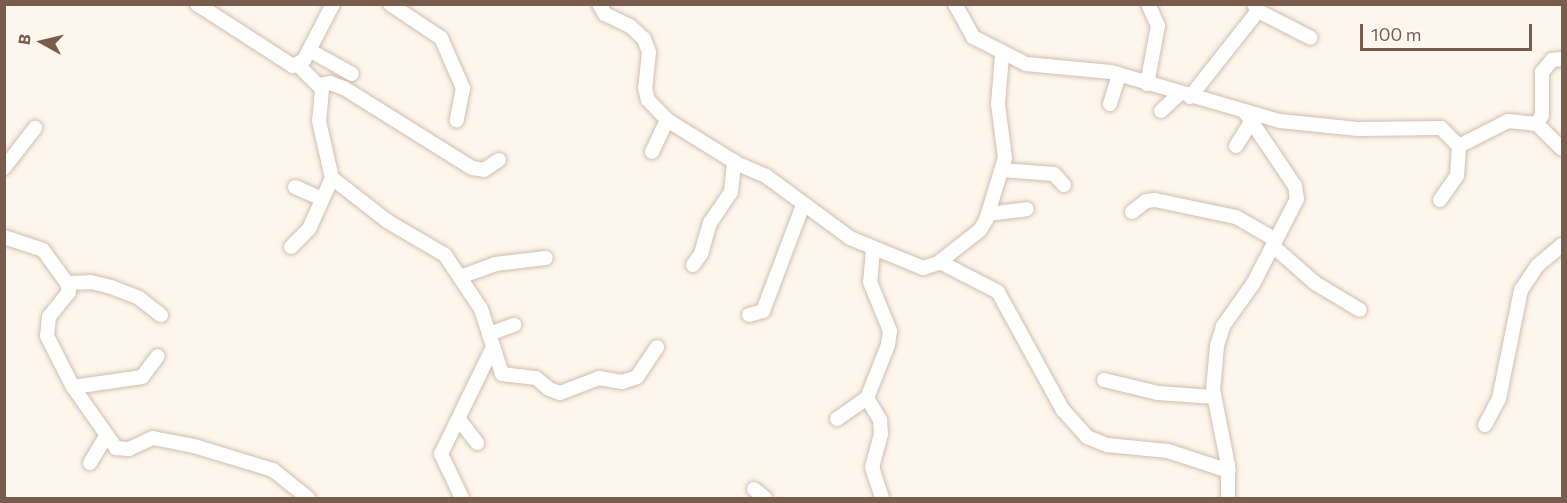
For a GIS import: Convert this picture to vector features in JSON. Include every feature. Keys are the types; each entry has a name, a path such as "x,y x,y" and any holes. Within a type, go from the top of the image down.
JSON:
{"street":[{"path":"197,4 286,64 298,65 319,85 319,121 332,178 305,235 291,247"},
{"path":"298,65 309,50 333,4"},
{"path":"390,4 441,38 463,88 457,120"},
{"path":"599,4 605,14 630,26 644,39 649,52 645,88 648,100 667,120 734,161 766,177 803,205 873,250 923,268 939,262 980,230 988,214 1002,170 1004,145 998,104 1002,55"},
{"path":"955,4 973,37 1002,55 1026,64 1119,74 1248,118 1358,129 1441,128 1459,146"},
{"path":"1147,84 1158,26 1148,4"},
{"path":"1161,111 1184,96 1256,8 1311,38"},
{"path":"309,50 352,74"},
{"path":"1537,124 1542,115 1542,72 1552,60 1563,59"},
{"path":"1110,104 1119,74"},
{"path":"319,85 330,83 344,88 471,168 484,170 499,160"},
{"path":"1236,146 1248,118"},
{"path":"1228,498 1228,471 1214,397 1214,366 1223,326 1253,284 1298,192 1248,118"},
{"path":"652,152 667,120"},
{"path":"1459,146 1508,121 1537,124 1563,149"},
{"path":"4,168 35,128"},
{"path":"1440,200 1456,176 1459,146"},
{"path":"693,265 701,254 710,224 731,192 734,161"},
{"path":"1002,170 1054,174 1064,185"},
{"path":"332,178 387,221 441,251 481,309 492,349 502,374 536,378 549,389 560,393 598,378 631,381 648,366 657,347"},
{"path":"295,187 322,199"},
{"path":"1132,212 1146,201 1155,200 1236,218 1274,243 1315,283 1360,310"},
{"path":"749,315 763,311 803,205"},
{"path":"988,214 1028,209"},
{"path":"4,237 43,250 67,283 69,292 49,317 46,328 50,347 106,436 121,450 162,438 264,466 308,498"},
{"path":"1485,425 1499,399 1521,290 1538,265 1563,244"},
{"path":"837,419 867,398 890,339 870,282 873,250"},
{"path":"460,277 495,264 546,258"},
{"path":"939,262 999,292 1063,410 1087,437 1107,445 1168,451 1228,471"},
{"path":"67,283 91,282 111,287 139,298 161,315"},
{"path":"489,334 514,325"},
{"path":"462,498 441,453 460,421 478,371 492,349"},
{"path":"74,387 142,377 158,356"},
{"path":"1104,380 1147,391 1214,397"},
{"path":"867,398 881,427 872,467 882,498"},
{"path":"460,421 477,443"},
{"path":"90,463 106,436"},
{"path":"754,489 765,498"}]}
